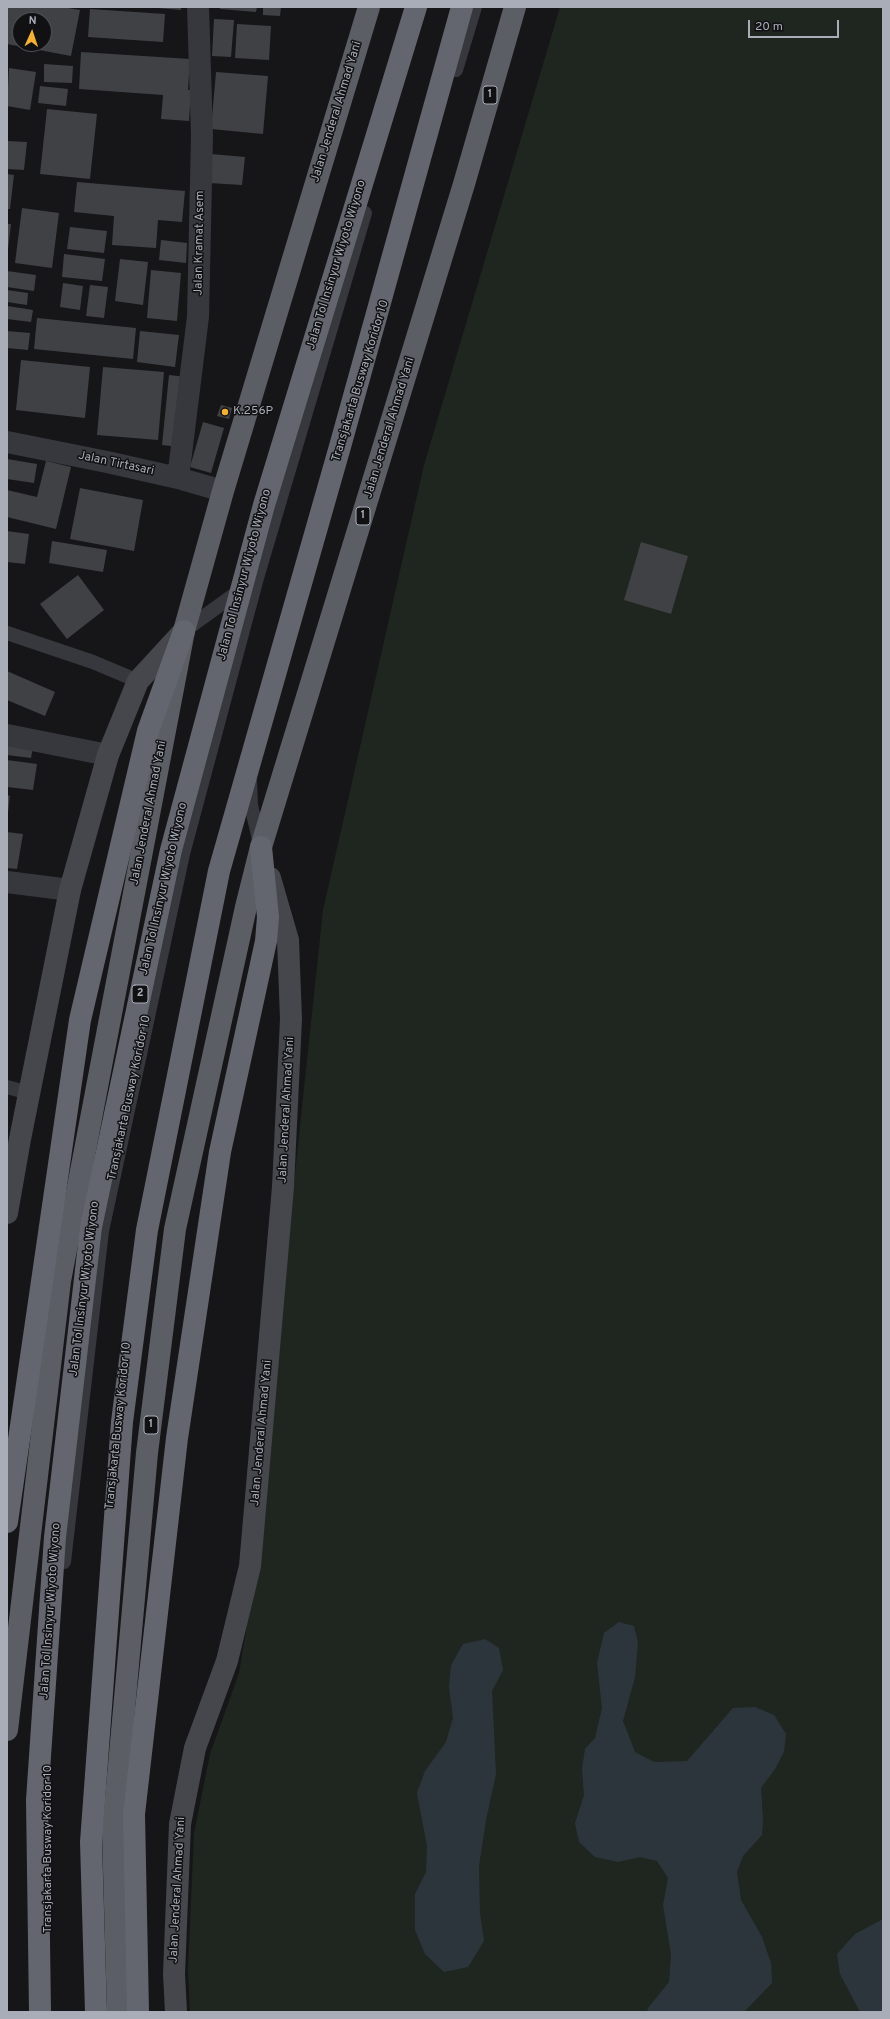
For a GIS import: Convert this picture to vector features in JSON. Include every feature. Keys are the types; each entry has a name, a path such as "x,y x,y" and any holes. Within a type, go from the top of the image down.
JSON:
{"highway":[{"name":"Jalan Jenderal Ahmad Yani","path":"7,1730 60,1281 184,631 223,491 369,7"},
{"name":"Jalan Tol Insinyur Wiyoto Wiyono","path":"40,2012 38,1792 55,1537 91,1227 173,843 264,505 416,7"},
{"path":"96,2012 91,1842 122,1422 147,1230 219,871 341,443 462,7"},
{"name":"Jalan Jenderal Ahmad Yani","path":"118,2012 113,1832 147,1453 174,1237 244,914 261,848 464,184 515,7"},
{"path":"7,1522 80,1020 148,731 184,631"},
{"path":"138,2012 134,1814 177,1438 220,1152 266,941 268,917 261,848"}],"main road":[{"name":"Jalan Jenderal Ahmad Yani","path":"7,1213 29,1093 70,890 108,755 138,681 184,631"},
{"name":"Jalan Jenderal Ahmad Yani","path":"176,2012 174,1974 180,1824 195,1748 227,1661 250,1566 283,1187 291,1019 288,940 261,848"}],"street":[{"name":"Jalan Kramat Asem","path":"178,478 198,317 202,135 198,7"},
{"name":"Jalan Tirtasari","path":"7,442 178,478 223,491"},
{"path":"7,734 108,755"},
{"path":"7,882 70,890"}],"lane":[{"name":"Transjakarta Busway Koridor 10","path":"50,2012 47,1796 66,1541 102,1231 183,854 257,578 425,7"},
{"name":"Transjakarta Busway Koridor 10","path":"90,2012 87,1908 88,1792 106,1562 133,1297 144,1219 208,907 233,805 474,7"},
{"path":"184,631 257,578"},
{"path":"7,633 93,662 138,681"},
{"name":"Transjakarta Busway Koridor 10","path":"248,756 251,805 261,848"},
{"path":"7,1087 29,1093"}],"shaded area":[{"path":"560,7 883,7 883,2012 190,2012 188,1970 194,1833 210,1754 239,1673 256,1572 293,1192 323,910 424,465"},
{"path":"619,1622 634,1626 638,1642 635,1677 623,1721 635,1752 654,1762 687,1761 733,1708 755,1707 774,1715 786,1734 784,1752 775,1769 761,1788 763,1820 762,1835 743,1856 737,1872 741,1900 762,1937 771,1963 772,1983 744,2012 647,2012 648,2008 669,1982 671,1954 663,1905 668,1878 657,1861 640,1857 618,1862 595,1857 579,1842 575,1823 584,1795 582,1769 585,1749 595,1738 602,1708 597,1663 604,1633"},
{"path":"485,1639 499,1648 503,1670 492,1691 496,1774 486,1820 479,1866 480,1913 484,1941 468,1967 444,1972 425,1954 415,1930 415,1894 426,1872 427,1846 417,1793 425,1771 446,1742 453,1718 449,1687 451,1665 463,1644"},
{"path":"883,1919 883,2012 860,2012 840,1974 837,1954 855,1934"}],"building":[{"path":"7,7 62,7 80,10 71,56 50,52 52,52 52,12 12,12 12,45 7,44"},
{"path":"146,7 181,7 181,10"},
{"path":"220,7 257,7 256,12 220,9"},
{"path":"263,7 281,7 280,16 263,15"},
{"path":"90,9 165,14 163,42 88,37"},
{"path":"214,19 234,20 231,57 212,56"},
{"path":"237,24 271,26 269,60 235,58"},
{"path":"81,52 190,59 188,90 191,90 189,121 161,119 163,95 79,89"},
{"path":"44,64 73,66 72,83 44,82"},
{"path":"9,68 36,72 30,110 7,106"},
{"path":"216,72 268,76 263,134 211,129"},
{"path":"40,86 68,89 66,106 38,103"},
{"path":"47,109 97,114 90,179 40,174"},
{"path":"7,141 27,142 24,170 7,169"},
{"path":"211,154 245,157 242,185 209,183"},
{"path":"7,174 14,175 10,209 7,209"},
{"path":"77,182 185,191 182,222 158,220 156,248 112,245 114,216 74,212"},
{"path":"22,208 59,213 52,268 15,263"},
{"path":"7,224 11,224 8,249 7,249"},
{"path":"70,227 107,231 104,253 67,249"},
{"path":"161,240 187,243 186,263 159,260"},
{"path":"64,254 105,259 102,281 62,277"},
{"path":"120,259 148,262 143,305 115,301"},
{"path":"151,270 181,273 177,321 147,318"},
{"path":"7,271 36,275 34,291 7,287"},
{"path":"63,283 83,286 80,310 60,307"},
{"path":"90,285 108,287 104,318 86,316"},
{"path":"7,290 28,293 27,305 7,302"},
{"path":"7,306 33,310 31,322 7,319"},
{"path":"37,318 136,328 133,359 34,349"},
{"path":"7,331 30,333 28,350 7,348"},
{"path":"140,331 179,335 175,367 137,362"},
{"path":"21,360 90,367 85,418 16,410"},
{"path":"103,367 164,372 158,440 97,435"},
{"path":"169,375 187,377 180,447 162,445"},
{"name":"K.256P","path":"221,405 232,408 229,419 217,416"},
{"path":"203,422 224,428 211,473 190,467"},
{"path":"7,459 37,464 34,483 7,479"},
{"path":"46,461 71,467 56,529 7,517 7,490 37,497"},
{"path":"80,488 143,500 134,551 70,539"},
{"path":"7,531 29,534 25,564 7,562"},
{"path":"52,541 107,550 103,572 49,563"},
{"path":"641,542 688,556 671,614 624,600"},
{"path":"78,575 104,610 67,639 40,604"},
{"path":"7,671 55,692 45,716 7,700"},
{"path":"7,738 34,742 31,758 7,755"},
{"path":"7,760 37,764 33,790 7,787"},
{"path":"7,795 10,796 8,813 7,813"},
{"path":"7,832 23,834 17,869 7,868"}],"place":[{"name":"K.256P","path":"225,412"}]}
